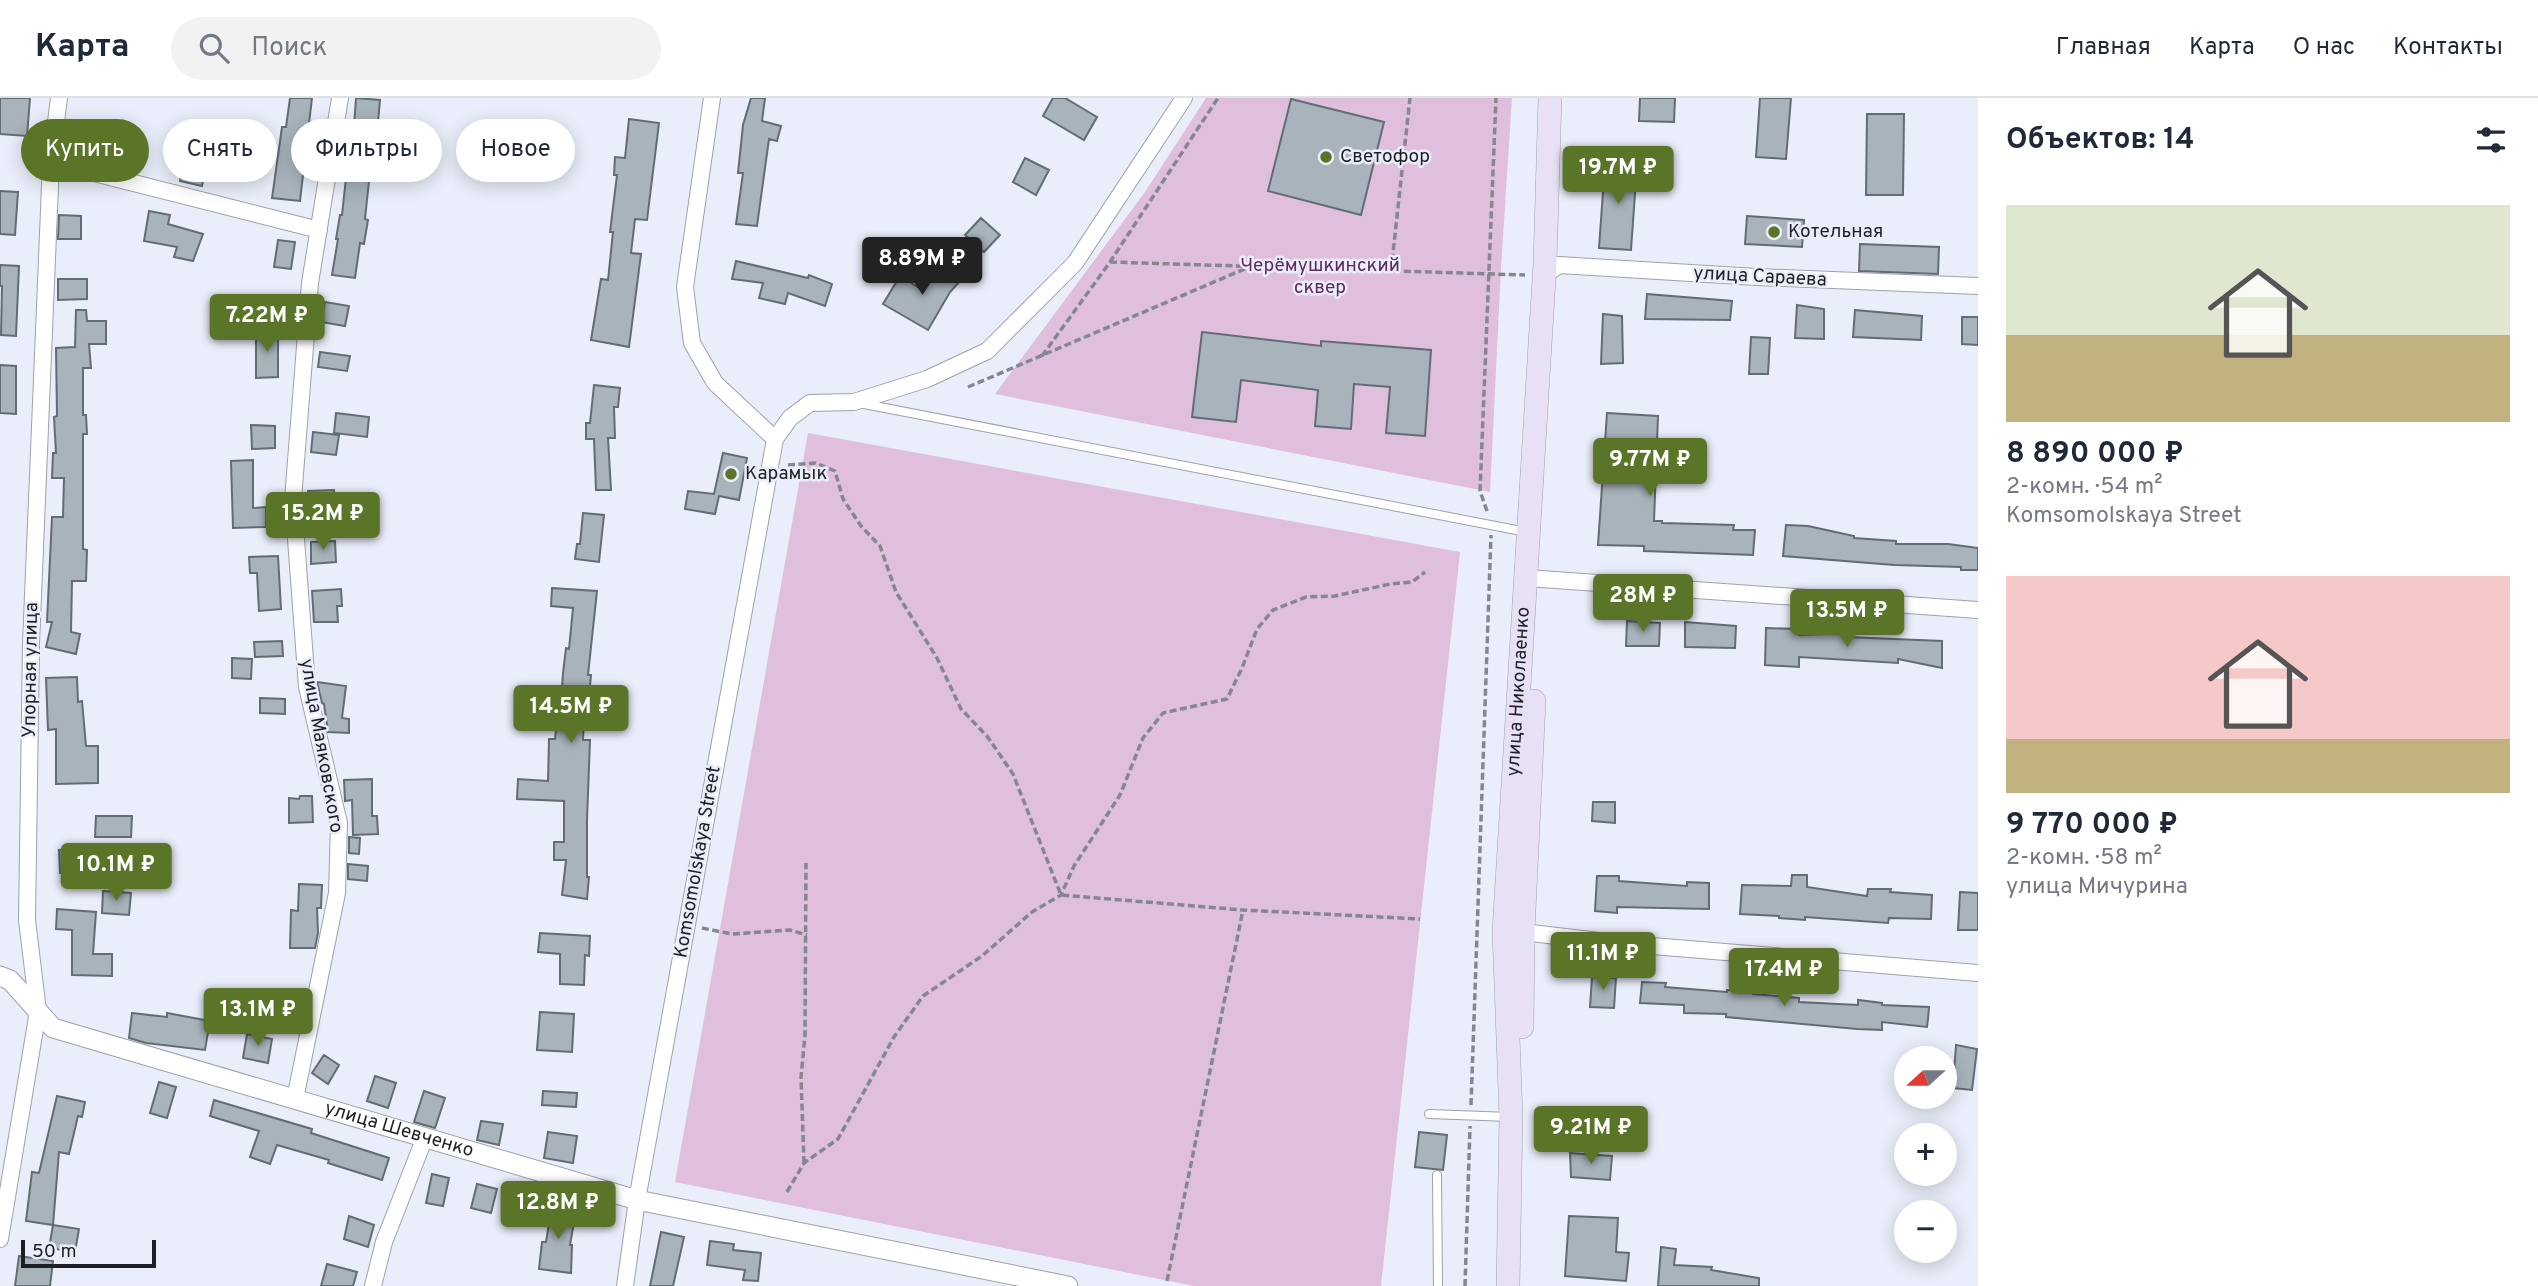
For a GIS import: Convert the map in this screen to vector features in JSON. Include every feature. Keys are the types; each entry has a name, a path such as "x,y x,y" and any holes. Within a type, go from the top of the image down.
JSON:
{"main road":[{"name":"улица Николаенко","path":"1533,578 1530,532 1552,270 1550,98"},
{"name":"улица Николаенко","path":"1508,1286 1513,931 1563,98"},
{"name":"улица Николаенко","path":"1513,931 1522,1286"}],"street":[{"name":"Упорная улица","path":"56,119 59,98"},
{"name":"улица Маяковского","path":"295,1099 337,893 339,823 307,687 293,499 310,283 340,98"},
{"path":"712,98 685,287 692,342 715,383 775,439"},
{"name":"Komsomolskaya Street","path":"625,1286 637,1200 775,439 790,418 810,403 854,402 928,379 987,351 1075,263 1184,98"},
{"name":"Упорная улица","path":"0,1238 38,1010 27,920 27,892 31,644 50,182"},
{"path":"130,182 319,230"},
{"name":"улица Сараева","path":"1552,270 1978,286"},
{"path":"1533,578 1978,610"},
{"path":"1513,931 1616,943 1978,974"},
{"name":"улица Шевченко","path":"0,976 9,980 53,1028 637,1200 1068,1286"},
{"path":"373,1286 384,1242 425,1137"}],"lane":[{"path":"854,402 1530,532"},
{"path":"1429,1114 1511,1117"},
{"path":"1437,1175 1438,1286"}],"path":[{"path":"1042,356 1110,262 1218,98"},
{"path":"1391,271 1410,98"},
{"path":"1465,1286 1492,524 1480,491 1496,98"},
{"path":"1110,262 1488,274 1552,270"},
{"path":"968,387 1251,266"},
{"path":"788,465 815,463 835,471 844,499 861,526 880,546 896,592 937,658 961,709 986,736 1013,774 1062,895"},
{"path":"1062,895 1074,866 1120,795 1143,738 1163,713 1227,699 1257,629 1273,610 1306,597 1335,596 1412,582 1425,572"},
{"path":"804,1163 802,1077 807,935 806,863"},
{"path":"787,1192 804,1163 838,1139 894,1037 923,996 982,956 1032,912 1062,895 1242,910 1420,919"},
{"path":"1167,1281 1242,910"},
{"path":"701,928 732,934 790,930 807,935"}],"green space":[{"name":"Черёмушкинский сквер","path":"1206,98 1512,98 1490,492 995,394 1145,192"},
{"path":"808,433 1460,552 1381,1286 1194,1286 675,1182"}],"building":[{"path":"0,98 30,98 28,119 21,119 21,136 0,134"},
{"path":"290,98 312,98 310,119 291,119 291,182 302,182 300,201 272,198 274,182 277,182 282,127 286,127"},
{"path":"356,98 380,100 378,119 355,119"},
{"path":"751,98 765,98 762,121 781,126 777,141 769,139 757,226 736,224 743,173 738,173 743,125"},
{"path":"1053,98 1065,98 1097,117 1084,140 1043,116"},
{"path":"1640,98 1675,98 1674,122 1639,121"},
{"path":"1760,98 1791,98 1786,159 1756,157"},
{"name":"Светофор","path":"1291,99 1384,122 1361,215 1268,191"},
{"path":"1867,114 1904,114 1903,195 1866,195"},
{"path":"629,119 659,123 647,220 635,219 631,253 641,254 629,347 591,340 601,279 608,280 613,232 610,232 617,175 614,175 615,157 625,158"},
{"path":"1025,158 1049,170 1036,195 1013,182"},
{"path":"1605,163 1637,165 1631,250 1599,248"},
{"path":"184,182 203,182 202,186"},
{"path":"346,182 369,182 365,219 368,220 364,244 360,243 355,278 332,275"},
{"path":"0,191 18,192 15,235 0,234"},
{"path":"149,211 170,215 168,224 203,234 193,261 174,257 177,247 144,241"},
{"path":"59,215 81,216 81,239 58,239"},
{"name":"Котельная","path":"1747,216 1804,220 1802,247 1745,244"},
{"path":"981,218 1000,235 984,252 965,235"},
{"path":"278,240 295,242 291,269 274,267"},
{"path":"1860,244 1939,247 1938,274 1859,271"},
{"path":"736,261 808,278 809,275 832,284 825,306 788,293 785,304 759,298 763,283 732,279"},
{"path":"943,264 961,280 950,292 928,330 883,304 900,276 921,289"},
{"path":"0,265 19,266 16,336 1,335"},
{"path":"58,279 87,279 87,299 58,300"},
{"path":"1647,294 1732,301 1730,320 1645,319"},
{"path":"325,302 349,306 345,326 321,322"},
{"path":"1797,305 1824,309 1824,339 1795,338"},
{"path":"76,310 86,310 87,321 106,321 106,344 89,344 91,368 83,368 83,415 86,415 87,434 83,434 83,549 87,550 86,581 72,581 71,632 80,634 76,654 46,647 52,622 47,622 52,517 63,517 64,478 52,478 53,453 56,453 56,348 75,347"},
{"path":"1855,310 1922,316 1921,340 1853,337"},
{"path":"1603,314 1622,316 1623,363 1601,364"},
{"path":"1962,317 1978,317 1978,345 1962,344"},
{"path":"256,330 278,331 278,377 256,378"},
{"path":"1202,332 1321,346 1321,341 1431,350 1425,436 1386,433 1390,387 1354,384 1351,429 1315,426 1318,390 1241,380 1236,422 1192,417"},
{"path":"1751,337 1770,338 1768,374 1749,374"},
{"path":"320,352 350,356 347,371 318,367"},
{"path":"0,365 16,366 16,414 0,413"},
{"path":"594,385 620,388 618,407 614,407 615,438 608,438 611,490 596,490 594,439 586,439 586,423 590,423"},
{"path":"336,413 369,417 367,437 334,433"},
{"path":"1607,413 1658,416 1654,521 1734,525 1733,530 1755,530 1753,555 1644,551 1644,546 1598,545"},
{"path":"251,425 275,426 275,448 252,449"},
{"path":"313,432 339,435 336,455 311,452"},
{"name":"Карамык","path":"723,453 747,458 739,500 719,496 715,514 685,509 688,491 714,494"},
{"path":"253,460 253,508 266,507 266,527 233,528 231,461"},
{"path":"334,490 335,506 309,507 308,491"},
{"path":"583,513 604,515 599,562 575,559 577,544 580,544"},
{"path":"1786,525 1808,526 1854,538 1896,541 1896,544 1948,544 1978,548 1978,570 1783,556"},
{"path":"335,541 336,562 311,564 311,542"},
{"path":"278,556 281,609 259,611 257,573 250,573 249,557"},
{"path":"552,588 597,591 583,740 590,740 587,899 562,895 566,860 554,860 554,842 564,842 564,801 517,799 518,779 548,781 549,739 555,739 557,719 560,719 563,673 566,648 569,649 573,608 551,606"},
{"path":"341,589 342,606 337,606 338,622 314,622 312,591"},
{"path":"1627,621 1660,623 1659,646 1626,646"},
{"path":"1685,622 1736,626 1735,648 1685,647"},
{"path":"1766,628 1798,629 1799,635 1848,633 1847,637 1942,641 1942,668 1898,659 1898,663 1799,657 1799,667 1765,665"},
{"path":"282,641 283,656 255,657 254,642"},
{"path":"232,658 252,659 251,679 232,678"},
{"path":"77,677 78,702 82,701 86,746 98,746 98,783 56,784 56,729 48,730 46,678"},
{"path":"317,682 346,686 342,718 349,719 349,733 328,732 324,704"},
{"path":"260,698 285,699 285,714 260,713"},
{"path":"372,779 372,816 377,816 378,834 353,835 352,800 345,801 344,780"},
{"path":"300,796 312,796 313,822 289,823 289,798 299,799"},
{"path":"1593,802 1615,802 1615,823 1592,821"},
{"path":"96,816 132,816 131,837 95,837"},
{"path":"349,837 360,838 359,854 349,853"},
{"path":"86,849 87,872 60,873 59,850"},
{"path":"348,864 368,866 367,881 348,879"},
{"path":"1792,875 1807,875 1807,887 1867,896 1868,889 1891,889 1890,892 1932,895 1931,919 1889,918 1888,923 1740,914 1742,885 1791,886"},
{"path":"1597,876 1619,876 1619,881 1687,886 1687,882 1709,883 1709,909 1617,907 1617,913 1595,911"},
{"path":"299,884 322,885 321,908 317,908 318,933 315,948 290,948 291,910 298,911"},
{"path":"103,891 131,893 129,915 102,913"},
{"path":"1960,892 1978,893 1978,930 1958,930"},
{"path":"57,909 96,912 93,954 112,954 112,976 72,975 72,930 56,929"},
{"path":"540,933 590,936 589,956 585,955 584,985 560,984 560,954 538,952"},
{"path":"1592,977 1616,978 1614,1008 1590,1007"},
{"path":"1642,982 1666,983 1665,987 1727,992 1753,991 1753,994 1799,998 1799,1002 1858,1005 1858,1000 1882,1005 1929,1007 1927,1027 1882,1022 1882,1030 1857,1029 1726,1017 1726,1014 1684,1013 1684,1005 1640,1003"},
{"path":"540,1012 574,1014 572,1052 537,1050"},
{"path":"132,1013 167,1017 167,1013 210,1021 205,1050 146,1043 129,1038"},
{"path":"247,1034 272,1039 268,1063 243,1058"},
{"path":"1956,1046 1977,1049 1972,1090 1957,1088"},
{"path":"324,1055 339,1065 328,1084 312,1073"},
{"path":"375,1076 396,1083 388,1108 367,1101"},
{"path":"159,1082 176,1087 167,1118 150,1113"},
{"path":"424,1091 445,1098 435,1128 414,1122"},
{"path":"543,1091 577,1093 576,1107 542,1105"},
{"path":"57,1096 85,1102 82,1117 78,1116 69,1154 59,1152 53,1225 26,1221 32,1172 39,1173"},
{"path":"214,1100 312,1129 311,1133 389,1158 382,1180 328,1163 329,1160 277,1145 270,1164 250,1157 259,1131 210,1116"},
{"path":"481,1121 503,1124 499,1145 477,1140"},
{"path":"548,1132 577,1136 573,1163 544,1158"},
{"path":"1419,1132 1447,1135 1443,1170 1415,1167"},
{"path":"1570,1153 1612,1156 1610,1180 1571,1177"},
{"path":"432,1174 449,1178 443,1206 426,1203"},
{"path":"477,1184 497,1189 491,1213 471,1208"},
{"path":"552,1206 576,1210 570,1245 571,1273 539,1269 542,1242 546,1242"},
{"path":"349,1216 374,1225 368,1247 344,1239"},
{"path":"1569,1216 1618,1218 1616,1252 1629,1253 1626,1281 1565,1276"},
{"path":"53,1225 79,1229 75,1252 49,1248"},
{"path":"661,1232 684,1237 673,1286 650,1286"},
{"path":"710,1241 734,1244 733,1250 761,1253 758,1281 743,1280 745,1270 707,1265"},
{"path":"1661,1247 1676,1249 1674,1265 1712,1267 1711,1270 1759,1278 1759,1286 1658,1286"},
{"path":"19,1256 53,1261 50,1286 15,1286"},
{"path":"327,1264 357,1272 353,1286 321,1286"}],"place":[{"name":"Светофор","path":"1326,157"},
{"name":"Котельная","path":"1774,232"},
{"name":"Карамык","path":"731,474"}]}
